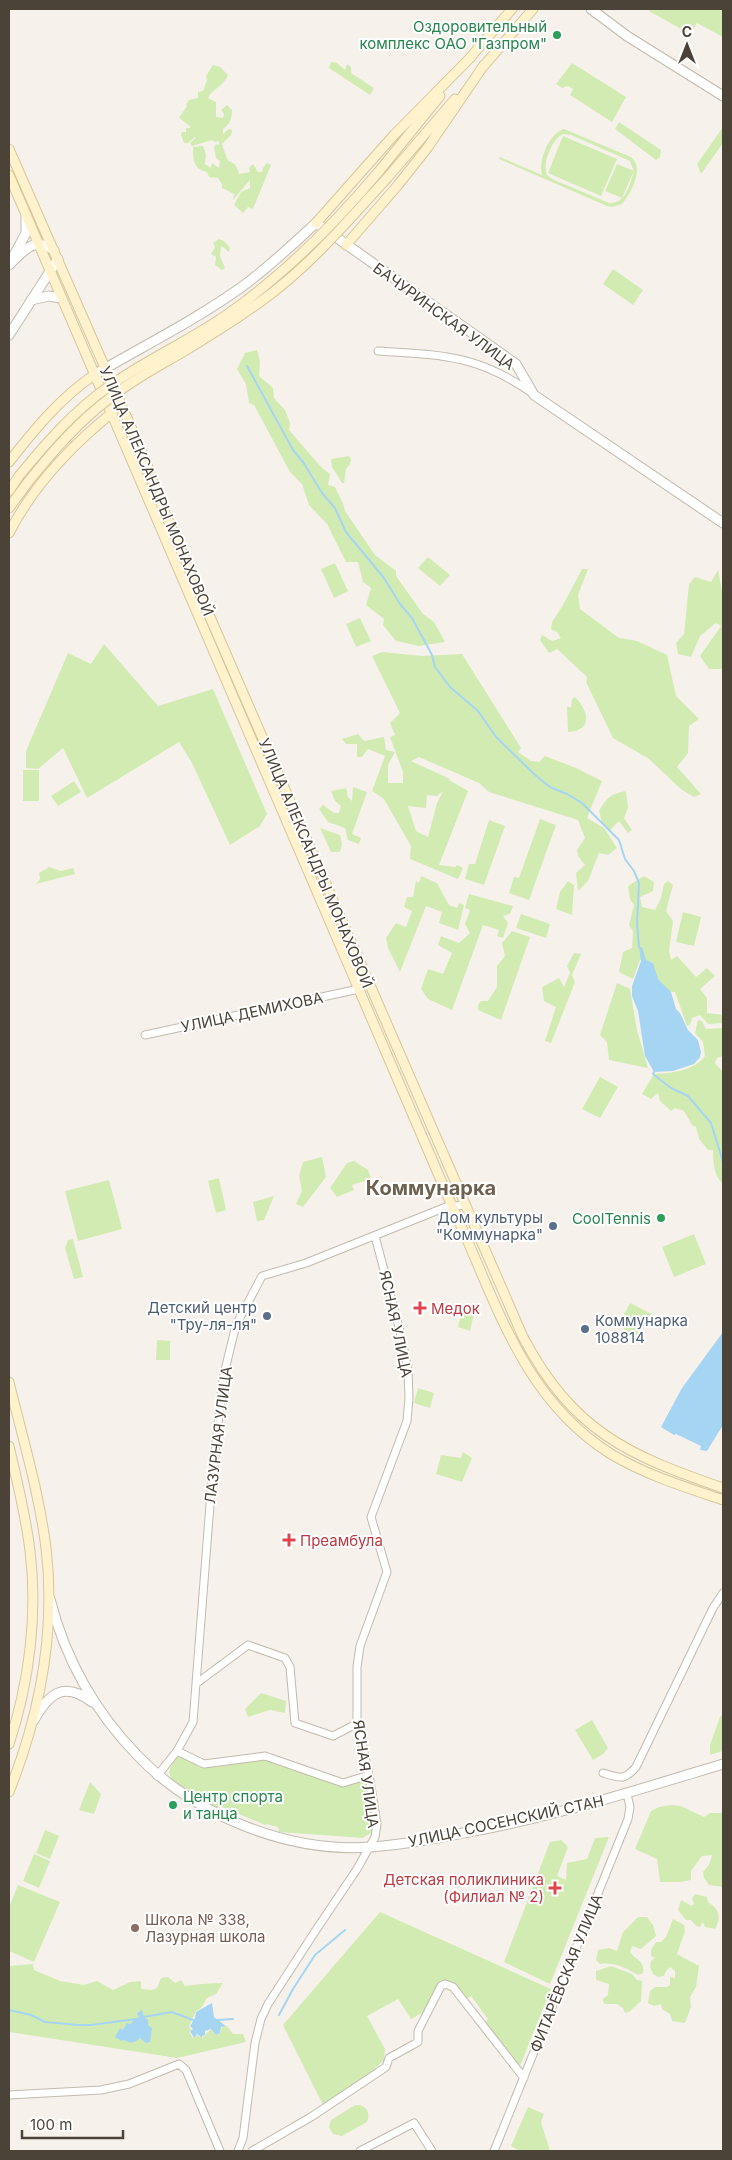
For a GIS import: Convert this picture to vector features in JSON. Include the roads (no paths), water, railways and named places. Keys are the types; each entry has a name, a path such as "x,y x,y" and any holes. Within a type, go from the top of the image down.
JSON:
{"main road":[{"path":"9,508 54,449 76,426 111,397 146,372 224,327 290,278 330,241 384,174 472,56 512,9"},
{"path":"9,491 19,476 54,436 106,388 220,318 284,270 384,174 533,9"},
{"path":"316,223 394,135 472,56"},
{"path":"346,245 428,147 484,65"},
{"name":"УЛИЦА АЛЕКСАНДРЫ МОНАХОВОЙ","path":"9,149 523,1337 548,1379 568,1404 592,1426 633,1453 662,1466 723,1488"},
{"name":"УЛИЦА АЛЕКСАНДРЫ МОНАХОВОЙ","path":"9,175 110,414 513,1344 539,1387 560,1412 598,1445 634,1466 723,1500"},
{"path":"9,462 34,429 63,400 94,375"},
{"path":"9,533 35,490 72,450 121,405"},
{"path":"9,1382 42,1525 47,1554 49,1594 45,1660 33,1722 9,1792"},
{"path":"9,1446 27,1528 32,1576 30,1637 25,1681 9,1744"}],"street":[{"path":"591,9 627,36 723,96"},
{"path":"9,265 26,233 26,215"},
{"path":"94,375 207,310 243,286 278,259 316,223"},
{"name":"БАЧУРИНСКАЯ УЛИЦА","path":"316,223 516,364 534,395"},
{"path":"9,265 28,247 44,244 54,250"},
{"path":"9,334 58,259"},
{"path":"31,300 49,296 61,298"},
{"name":"БАЧУРИНСКАЯ УЛИЦА","path":"378,351 423,354 474,362 511,379 723,523"},
{"name":"УЛИЦА ДЕМИХОВА","path":"145,1035 359,989"},
{"name":"ЛАЗУРНАЯ УЛИЦА","path":"157,1776 177,1751 193,1722 211,1492 223,1378 236,1325 262,1276 306,1263 452,1206 464,1204"},
{"name":"ЯСНАЯ УЛИЦА","path":"238,2151 243,2138 255,2043 261,2019 268,2004 357,1869 374,1837 376,1824 369,1775 358,1723 357,1668 360,1646 386,1572 372,1517 407,1421 409,1398 408,1370 400,1331 375,1236"},
{"path":"603,1773 620,1778 628,1777 636,1768 713,1608 723,1593"},
{"name":"УЛИЦА СОСЕНСКИЙ СТАН","path":"49,1594 62,1637 94,1703 120,1738 157,1776 202,1807 238,1823 270,1834 330,1846 369,1847 415,1842 546,1816 723,1764"},
{"path":"197,1683 248,1645 286,1658 290,1667 295,1723 333,1736 358,1723"},
{"path":"33,1722 45,1702 58,1692 75,1692 94,1703"},
{"path":"177,1751 204,1764 265,1756 342,1783 369,1775"},
{"name":"ФИТАРЁВСКАЯ УЛИЦА","path":"494,2151 628,1820 630,1807 626,1794"},
{"path":"252,2151 311,2117 385,2068 389,2058 418,2042 417,2032 422,2021 441,1986 445,1984 453,1987 524,2078"},
{"path":"9,2095 101,2090 129,2084 179,2064 186,2070 220,2151"},
{"path":"360,2151 414,2123 432,2151"}],"water":[{"path":"639,947 642,947 646,960 653,963 658,979 671,992 676,1009 688,1030 698,1040 701,1052 700,1057 694,1064 673,1071 654,1072 645,1056 638,1011 632,996 632,986 641,961"},
{"path":"723,1332 723,1425 707,1451 700,1450 701,1446 676,1434 674,1435 661,1427 682,1388"},
{"path":"212,2003 214,2017 226,2026 221,2027 220,2033 216,2035 211,2029 205,2031 205,2035 202,2038 197,2034 194,2038 190,2031 193,2029 190,2026 196,2012"},
{"path":"142,2010 144,2017 148,2020 148,2025 152,2028 150,2042 146,2043 140,2038 134,2042 121,2041 115,2037 120,2028 123,2030 127,2023 131,2024 134,2019 139,2017 137,2013"}],"waterway":[{"path":"247,366 293,450 303,462 322,493 335,508 346,532 384,578 400,604 412,618 432,655 435,667 450,687 478,711 496,737 535,775 550,787 582,803 619,840 625,859 634,871 639,883 637,924 639,947"},
{"path":"655,1070 653,1074 671,1088 688,1096 711,1123 723,1162"},
{"path":"279,2015 315,1955 345,1930"},
{"path":"9,2010 31,2015 45,2022 78,2025 136,2019"},
{"path":"143,2017 172,2012 193,2020"},
{"path":"218,2020 233,2019"}],"place":[{"name":"Оздоровительный комплекс ОАО \"Газпром\"","path":"557,35"},
{"name":"CoolTennis","path":"661,1218"},
{"name":"Дом культуры \"Коммунарка\"","path":"553,1226"},
{"name":"Медок","path":"420,1308"},
{"name":"Детский центр \"Тру-ля-ля\"","path":"267,1316"},
{"name":"Коммунарка 108814","path":"585,1329"},
{"name":"Преамбула","path":"289,1540"},
{"name":"Центр спорта и танца","path":"173,1805"},
{"name":"Детская поликлиника (Филиал № 2)","path":"555,1888"},
{"name":"Школа № 338, Лазурная школа","path":"135,1928"}],"district":[{"name":"Коммунарка","path":"431,1188"}]}
